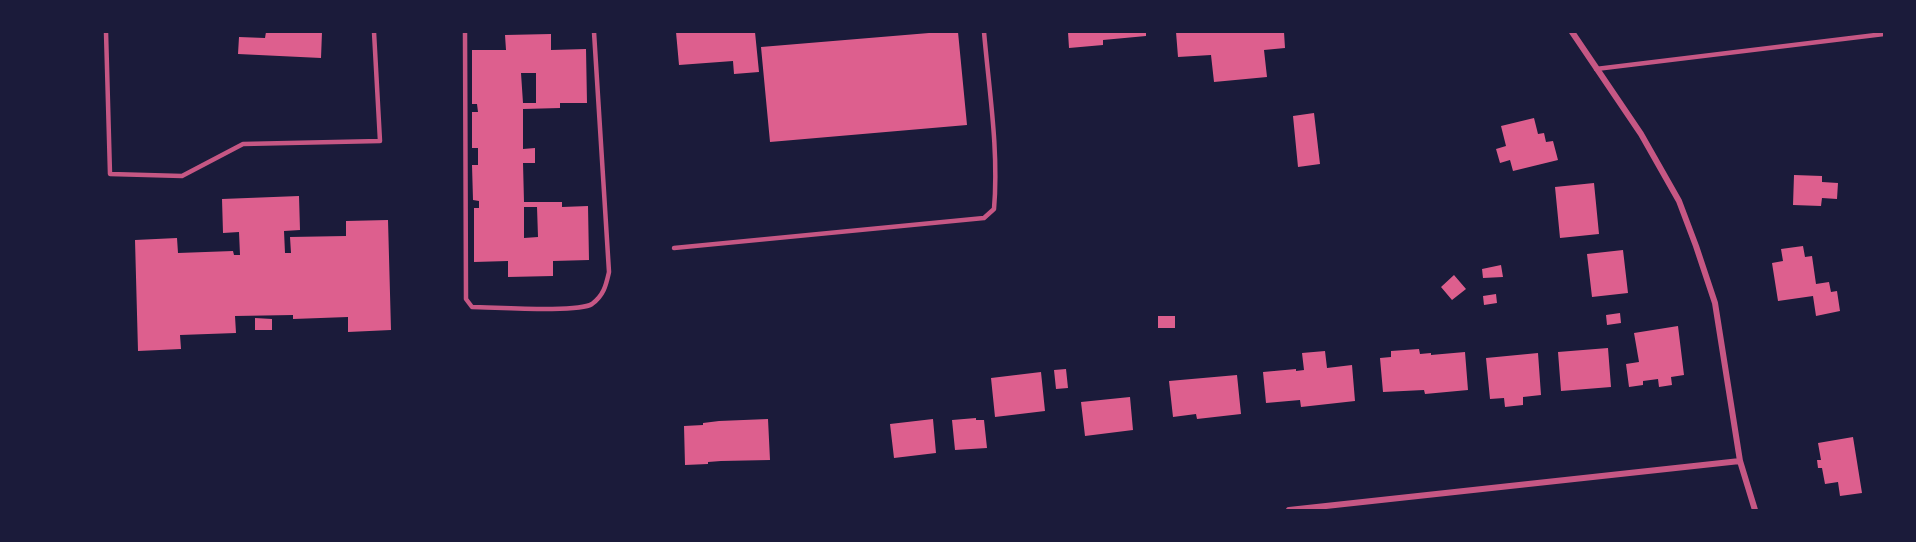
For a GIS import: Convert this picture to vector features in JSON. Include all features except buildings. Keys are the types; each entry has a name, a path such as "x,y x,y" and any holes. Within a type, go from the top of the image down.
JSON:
{"street":[{"path":"1572,32 1641,134 1673,192 1696,246 1715,303 1740,461 1755,510"},
{"path":"1289,510 1740,461"}],"lane":[{"path":"106,32 110,174 182,176 243,144 380,141 374,32"},
{"path":"465,32 466,299 472,307 567,308 590,305 604,292 609,272 594,32"},
{"path":"674,248 984,218 994,209 996,192 984,32"},
{"path":"1596,69 1884,34"}]}
